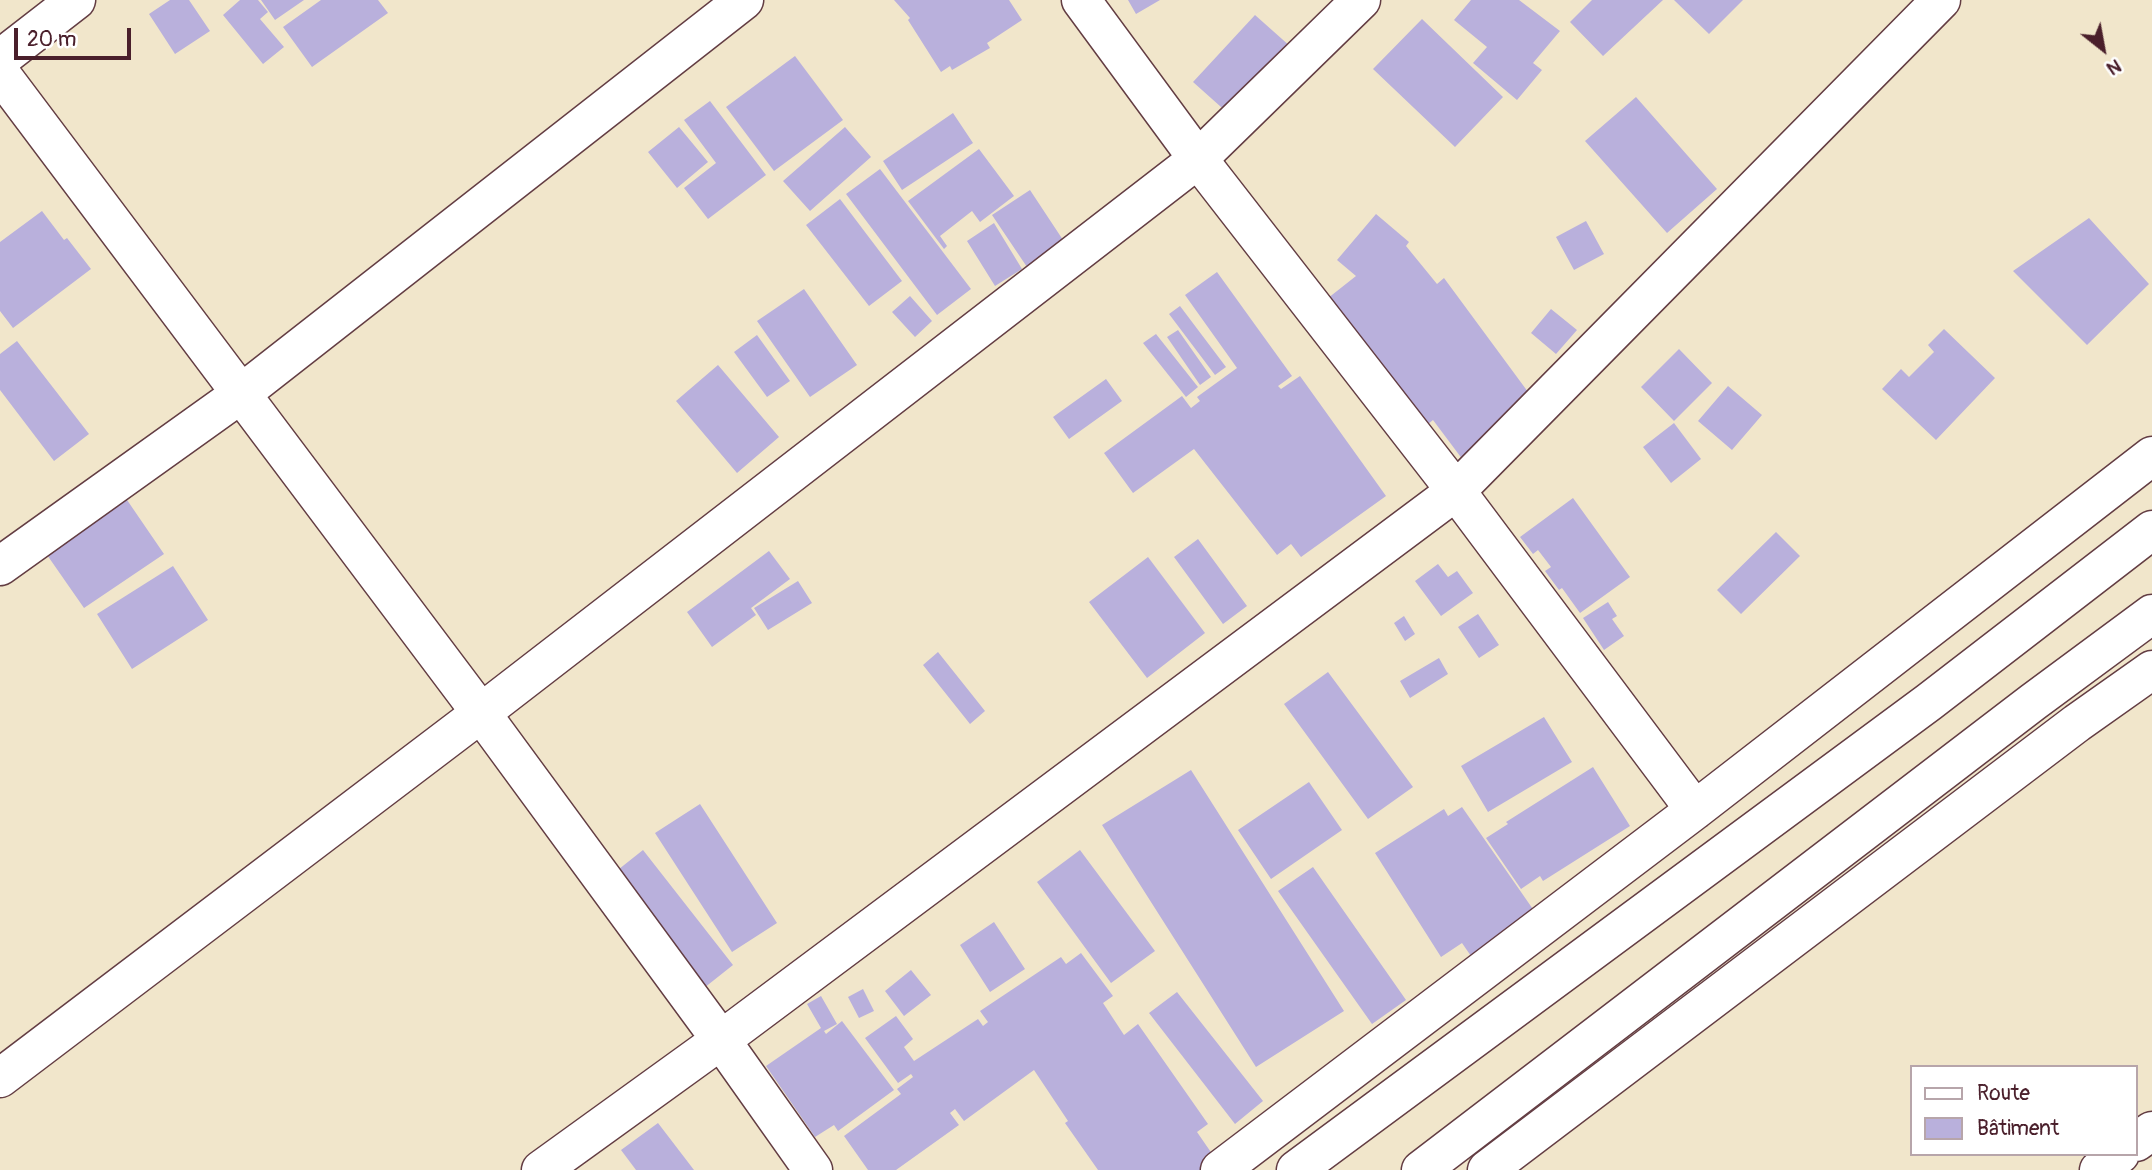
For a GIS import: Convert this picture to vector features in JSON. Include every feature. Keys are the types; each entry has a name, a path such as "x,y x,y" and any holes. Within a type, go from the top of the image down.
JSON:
{"street":[{"path":"0,59 76,0"},
{"path":"0,566 242,393 744,0"},
{"path":"1081,0 1198,159 1455,491 1695,810"},
{"path":"0,1078 481,713 1198,159 1361,0"},
{"path":"541,1170 721,1040 1455,491 1941,0"},
{"path":"0,73 481,713 813,1170"},
{"path":"1220,1170 1695,810 2152,456"},
{"path":"1296,1170 1929,702 2152,530"},
{"path":"1421,1170 2152,614"},
{"path":"1488,1170 2066,732 2152,670"},
{"path":"2099,1170 2117,1156"}],"building":[{"path":"170,0 189,0 210,31 175,54 149,14"},
{"path":"240,0 258,0 268,12 260,19 284,47 263,64 223,15"},
{"path":"261,0 304,0 275,20"},
{"path":"321,0 378,0 388,13 312,67 283,27"},
{"path":"894,0 1009,0 1022,20 987,43 990,48 952,70 950,66 941,72 908,20 910,18"},
{"path":"1128,0 1160,0 1136,14"},
{"path":"1471,0 1519,0 1560,31 1533,63 1542,70 1517,100 1473,63 1487,47 1454,20"},
{"path":"1592,0 1663,0 1603,56 1570,22"},
{"path":"1674,0 1743,0 1709,34"},
{"path":"1255,15 1291,47 1230,115 1193,82"},
{"path":"1422,19 1503,97 1455,147 1373,69"},
{"path":"795,56 843,120 774,171 726,107"},
{"path":"1636,97 1717,189 1667,233 1585,141"},
{"path":"710,101 766,175 708,219 684,188 716,163 684,120"},
{"path":"953,113 973,143 902,190 883,161"},
{"path":"679,127 708,162 677,188 648,152"},
{"path":"845,127 871,157 810,211 783,181"},
{"path":"979,149 1014,196 980,222 972,211 940,236 947,246 944,249 908,201"},
{"path":"880,169 971,289 937,315 846,194"},
{"path":"1030,190 1065,243 1027,267 992,215"},
{"path":"840,199 902,281 869,306 806,225"},
{"path":"42,211 91,269 13,328 0,311 0,242"},
{"path":"1376,214 1409,242 1406,246 1437,284 1444,278 1531,396 1463,460 1433,420 1417,433 1318,306 1356,276 1337,260"},
{"path":"2089,218 2149,284 2087,345 2013,271"},
{"path":"1586,221 1604,254 1574,270 1556,237"},
{"path":"994,223 1022,269 995,286 967,241"},
{"path":"1217,272 1292,376 1278,386 1281,389 1300,376 1386,496 1301,557 1291,544 1277,555 1194,449 1133,493 1104,453 1182,396 1191,408 1200,401 1197,397 1237,368 1185,295"},
{"path":"804,289 857,365 810,397 757,321"},
{"path":"910,296 932,321 915,337 892,312"},
{"path":"1180,306 1226,367 1215,375 1169,314"},
{"path":"1551,309 1577,330 1556,354 1531,333"},
{"path":"1944,329 1995,378 1936,440 1882,389 1901,369 1909,377 1934,352 1928,345"},
{"path":"1178,330 1211,377 1200,385 1167,337"},
{"path":"1156,334 1198,387 1186,397 1143,343"},
{"path":"757,335 790,381 767,397 734,352"},
{"path":"17,341 89,434 54,461 0,390 0,354"},
{"path":"1679,349 1712,383 1674,421 1641,387"},
{"path":"718,365 779,437 737,473 676,401"},
{"path":"1106,379 1122,401 1069,439 1053,417"},
{"path":"1728,386 1762,415 1732,450 1698,421"},
{"path":"1674,423 1701,459 1671,483 1643,447"},
{"path":"125,497 164,554 84,608 45,552"},
{"path":"1573,498 1630,577 1580,613 1562,588 1559,590 1545,571 1551,567 1538,550 1533,554 1520,537"},
{"path":"1776,532 1800,556 1741,614 1717,590"},
{"path":"1198,539 1247,606 1223,624 1174,557"},
{"path":"769,551 790,579 751,608 756,615 712,647 687,612"},
{"path":"1148,557 1205,633 1147,678 1089,602"},
{"path":"1438,564 1448,577 1457,571 1473,593 1441,616 1415,581"},
{"path":"173,566 208,620 132,669 97,614"},
{"path":"798,581 812,603 768,630 754,608"},
{"path":"1608,602 1617,616 1612,619 1624,636 1604,650 1583,618"},
{"path":"1478,614 1499,645 1479,658 1458,627"},
{"path":"1404,616 1415,634 1405,641 1394,623"},
{"path":"938,652 985,711 970,724 923,665"},
{"path":"1439,658 1448,674 1410,698 1400,681"},
{"path":"1328,672 1413,787 1368,819 1284,704"},
{"path":"1544,717 1572,762 1488,812 1461,766"},
{"path":"1593,767 1630,826 1543,881 1540,876 1521,889 1486,838 1508,824 1506,822"},
{"path":"1191,770 1344,1011 1256,1067 1102,825"},
{"path":"1309,782 1342,830 1271,879 1238,830"},
{"path":"700,804 777,923 732,952 655,833"},
{"path":"1462,807 1537,915 1473,959 1462,943 1441,957 1375,853 1444,809 1448,816"},
{"path":"643,850 733,965 704,988 614,873"},
{"path":"1080,850 1155,951 1111,983 1037,882"},
{"path":"1313,867 1406,1000 1372,1024 1278,891"},
{"path":"994,922 1025,969 990,992 960,945"},
{"path":"1081,953 1113,996 1103,1003 1124,1035 1138,1024 1208,1124 1197,1132 1217,1161 1205,1170 1098,1170 1065,1123 1068,1121 1034,1070 964,1121 955,1109 950,1113 959,1125 896,1170 868,1170 844,1136 901,1094 897,1089 913,1077 911,1074 898,1083 865,1038 896,1016 913,1039 904,1047 914,1061 978,1019 983,1026 988,1022 980,1011 1061,957 1066,964"},
{"path":"911,970 931,995 904,1016 885,991"},
{"path":"863,989 874,1011 859,1018 848,997"},
{"path":"1177,992 1263,1101 1235,1124 1149,1013"},
{"path":"821,996 837,1024 824,1031 826,1034 842,1021 894,1090 838,1131 834,1125 815,1137 766,1066 821,1028 807,1004"},
{"path":"658,1123 694,1170 636,1170 621,1150"}]}
